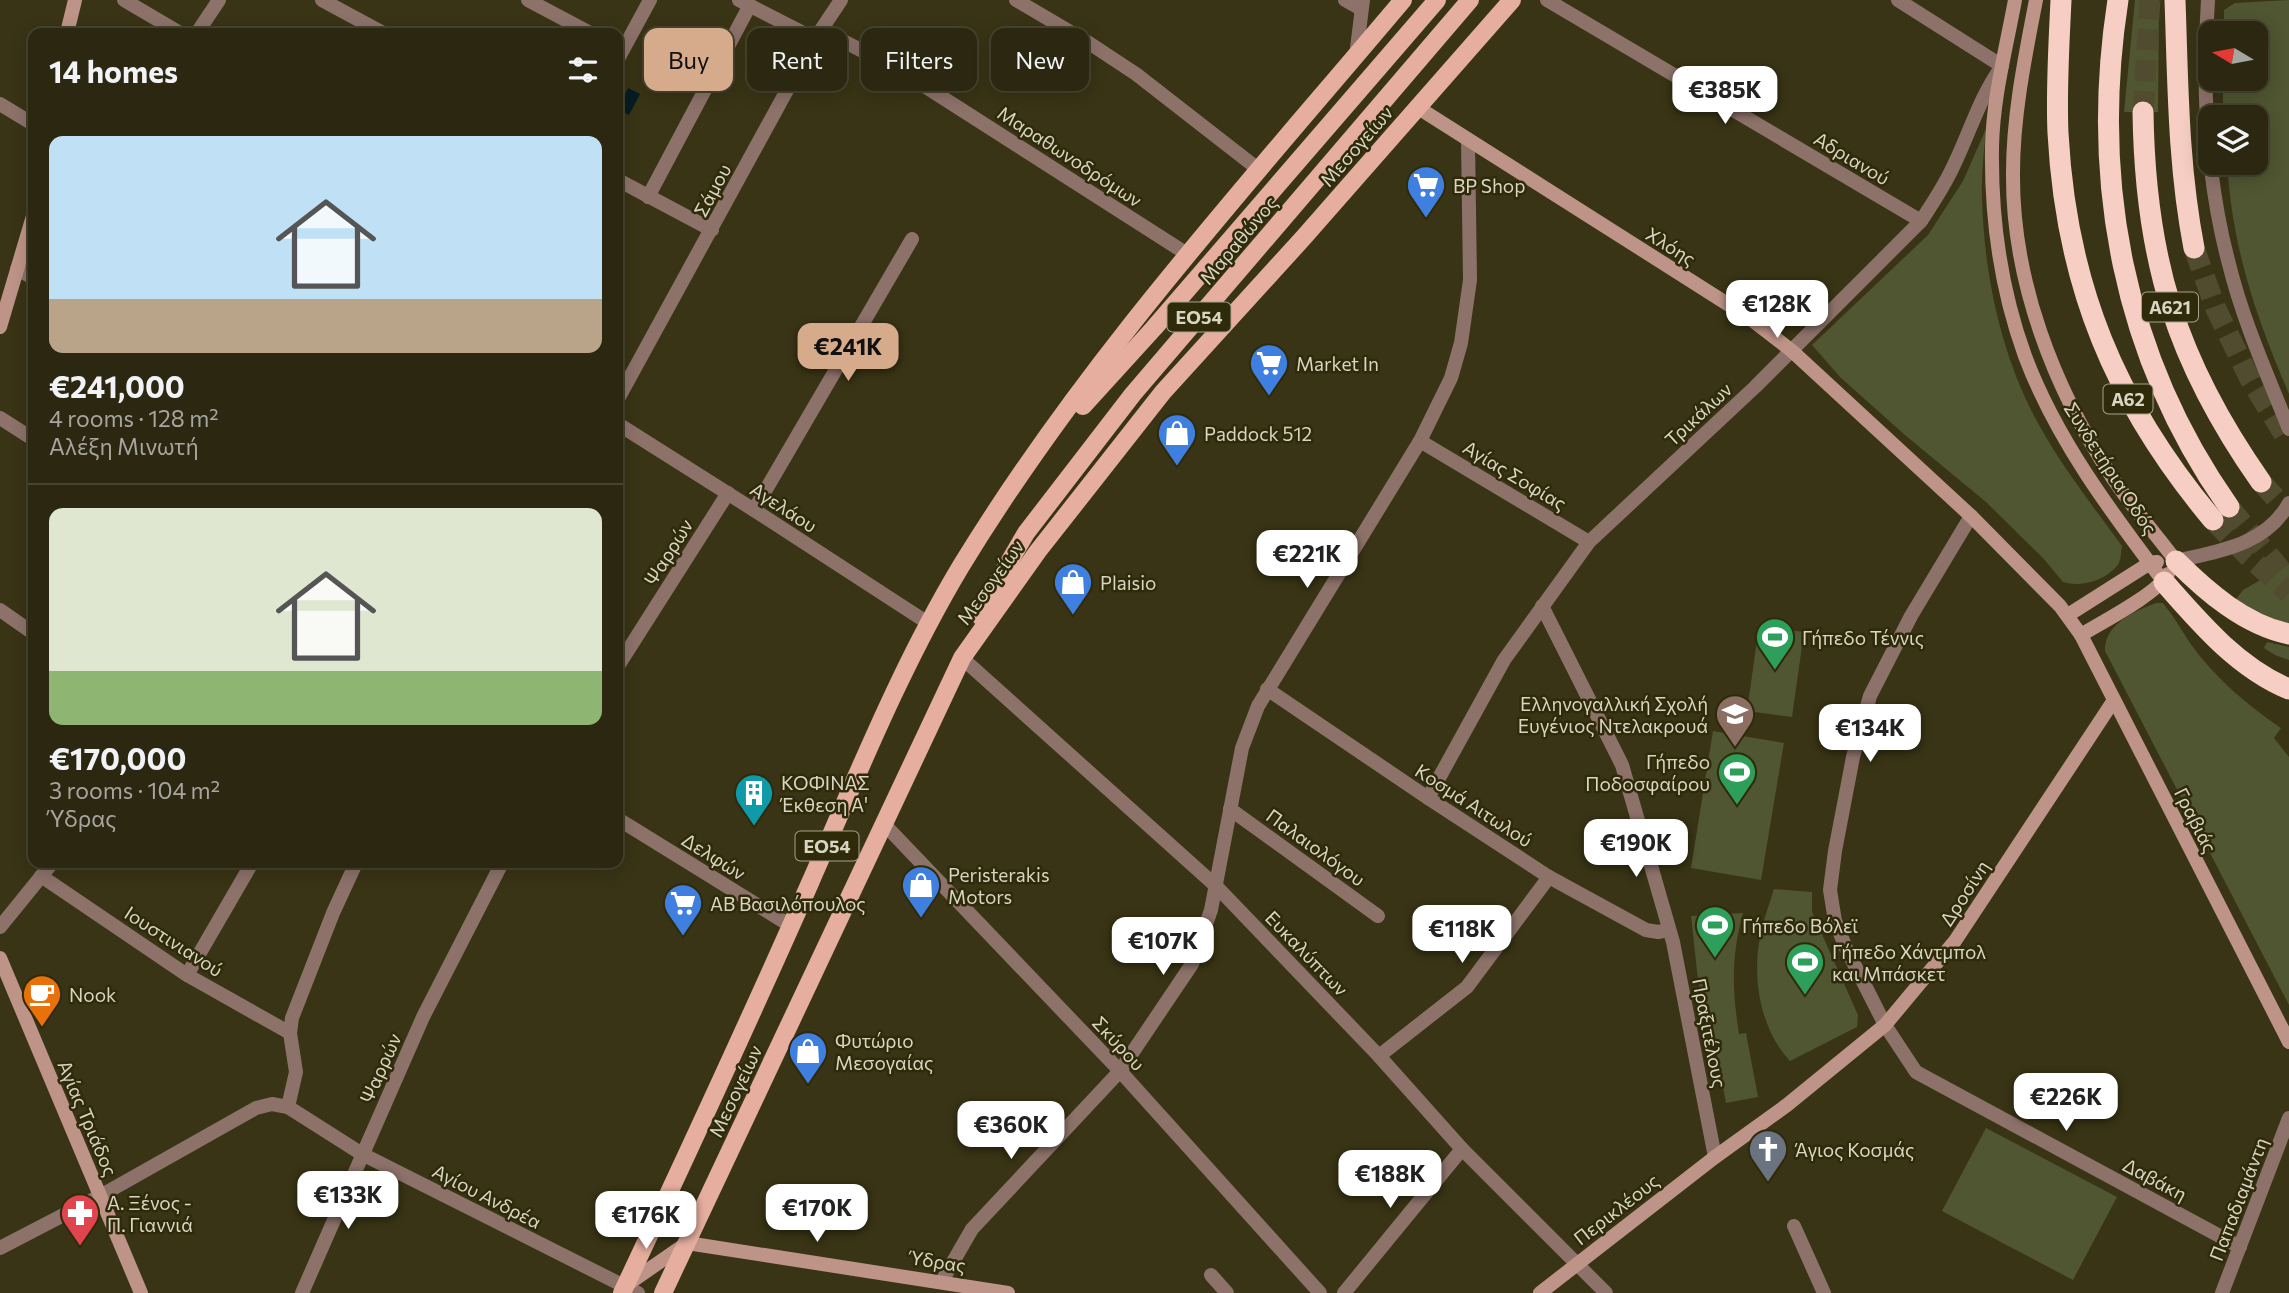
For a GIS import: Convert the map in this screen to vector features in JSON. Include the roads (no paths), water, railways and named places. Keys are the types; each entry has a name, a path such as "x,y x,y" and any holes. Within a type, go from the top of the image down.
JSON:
{"highway":[{"name":"Α62","path":"2061,0 2058,132 2067,219 2090,309 2118,377 2153,442 2181,482 2221,513"},
{"name":"Α621","path":"2118,0 2109,81 2107,135 2113,209 2126,282 2140,329 2171,410 2201,465 2221,513"},
{"path":"2175,0 2180,158 2194,248"},
{"name":"Α621","path":"2143,112 2143,162 2148,211 2157,260 2170,307 2187,354 2208,398 2232,441 2261,482"},
{"path":"2176,561 2210,592 2245,617 2289,634"},
{"path":"2164,582 2221,643 2252,668 2289,689"}],"main road":[{"name":"Μεσογείων","path":"628,1291 909,660 963,564 1025,470 1133,320 1403,0"},
{"name":"Μαραθώνος","path":"1025,470 1154,328 1437,0"},
{"name":"Μαραθώνος","path":"962,658 1026,533 1133,394 1470,0"},
{"name":"Μεσογείων","path":"663,1293 962,658 1038,551 1163,392 1304,237 1511,0"}],"street":[{"path":"68,28 75,0"},
{"path":"124,0 172,28"},
{"path":"200,28 219,0"},
{"path":"322,0 338,4 375,28"},
{"path":"528,0 581,28"},
{"path":"623,46 650,0"},
{"name":"Σάμου","path":"822,28 841,0"},
{"path":"1016,0 1136,74 1258,169"},
{"path":"1345,0 1362,5 1356,56"},
{"name":"Αδριανού","path":"1547,0 1921,221"},
{"path":"1898,0 2002,66"},
{"name":"Συνδετήρια Οδός","path":"2015,0 1996,99 1992,145 1993,199 2002,269 2025,356 2045,402 2096,488 2164,582"},
{"name":"Συνδετήρια Οδός","path":"2036,0 2019,99 2013,175 2022,262 2035,316 2061,385 2081,424 2113,478 2176,561"},
{"path":"2208,0 2204,75 2210,168 2215,200 2239,300 2289,429"},
{"path":"648,197 744,3"},
{"name":"Μαραθωνοδρόμων","path":"744,3 804,28"},
{"name":"Μαραθωνοδρόμων","path":"847,47 901,71 1187,254"},
{"name":"Τρικάλων","path":"1428,798 1504,660 1589,542 1792,351 1921,221 1952,170 1984,93 2002,66"},
{"name":"Σάμου","path":"623,390 787,91"},
{"path":"0,104 28,121"},
{"name":"Χλόης","path":"1417,107 1748,317 1792,351 1971,516 2068,615"},
{"path":"942,1281 964,1240 978,1222 1120,1070 1192,964 1208,923 1242,748 1258,706 1420,441 1451,377 1467,314 1470,280 1468,140"},
{"path":"623,183 712,230"},
{"path":"1,317 28,233"},
{"path":"754,510 912,239"},
{"path":"17,269 28,275"},
{"path":"0,418 28,436"},
{"name":"Αγελάου","path":"623,427 928,623"},
{"name":"Αγίας Σοφίας","path":"1420,441 1589,542"},
{"name":"Ψαρρών","path":"623,658 728,494"},
{"path":"2068,615 2150,563 2176,561 2212,553 2254,539 2279,519 2289,503"},
{"name":"Δαβάκη","path":"1971,516 1911,615 1870,696 1853,757 1835,851 1830,890 1835,921 1850,958 1885,1025 1916,1072 2240,1247"},
{"path":"2081,635 2164,582 2176,561"},
{"name":"Πραξιτέλους","path":"1542,606 1622,765 1669,930 1715,1157"},
{"path":"0,610 28,630"},
{"name":"Γραβιάς","path":"2068,615 2081,635 2289,1042"},
{"name":"Ευκαλύπτων","path":"962,658 1216,886 1378,1056 1462,1149 1606,1293"},
{"name":"Κοσμά Αιτωλού","path":"1267,689 1549,877 1646,930 1669,930"},
{"name":"Δροσίνη","path":"1715,1157 1787,1105 1885,1025 1955,941 2114,700"},
{"name":"Παλαιολόγου","path":"1230,810 1378,916"},
{"name":"Δελφών","path":"623,822 791,926"},
{"name":"Σκύρου","path":"884,824 1120,1070 1320,1293"},
{"path":"0,927 48,868"},
{"path":"187,975 250,868"},
{"path":"0,1248 100,1196 256,1108 272,1104 288,1107 296,1072 290,1033 296,1006 354,868"},
{"name":"Ψαρρών","path":"302,1293 424,1017 499,868"},
{"name":"Ιουστινιανού","path":"41,876 187,975 290,1033"},
{"path":"1378,1056 1467,987 1549,877"},
{"name":"Αγίας Τριάδος","path":"0,958 141,1293"},
{"name":"Αγίου Ανδρέα","path":"288,1107 362,1154 628,1291"},
{"name":"Παπαδιαμάντη","path":"2222,1293 2289,1118"},
{"path":"1344,1293 1462,1149"},
{"name":"Περικλέους","path":"1540,1293 1715,1157"},
{"path":"1794,1226 1824,1293"},
{"path":"628,1291 687,1244"},
{"name":"Ύδρας","path":"687,1244 1008,1293"},
{"path":"1211,1275 1227,1293"}],"water":[{"path":"628,88 640,94 629,115 623,112 623,98"}],"tunnel":[{"path":"2143,112 2150,0"},
{"path":"2194,248 2216,309 2251,381 2289,442"},
{"path":"2261,482 2289,513"},
{"path":"2229,507 2281,570"},
{"path":"2213,520 2289,593"}],"place":[{"name":"BP Shop","path":"1426,219"},
{"name":"Market In","path":"1269,397"},
{"name":"Paddock 512","path":"1177,467"},
{"name":"Plaisio","path":"1073,616"},
{"name":"Γήπεδο Τέννις","path":"1775,671"},
{"name":"Ελληνογαλλική Σχολή Ευγένιος Ντελακρουά","path":"1735,748"},
{"name":"Γήπεδο Ποδοσφαίρου","path":"1737,806"},
{"name":"ΚΟΦΙΝΑΣ Έκθεση Α'","path":"754,827"},
{"name":"Peristerakis Motors","path":"921,919"},
{"name":"ΑΒ Βασιλόπουλος","path":"683,937"},
{"name":"Γήπεδο Βόλεϊ","path":"1715,959"},
{"name":"Γήπεδο Χάντμπολ και Μπάσκετ","path":"1805,996"},
{"name":"Nook","path":"42,1028"},
{"name":"Φυτώριο Μεσογαίας","path":"808,1085"},
{"name":"Άγιος Κοσμάς","path":"1768,1183"},
{"name":"Α. Ξένος - Π. Γιαννιά","path":"80,1247"}]}
